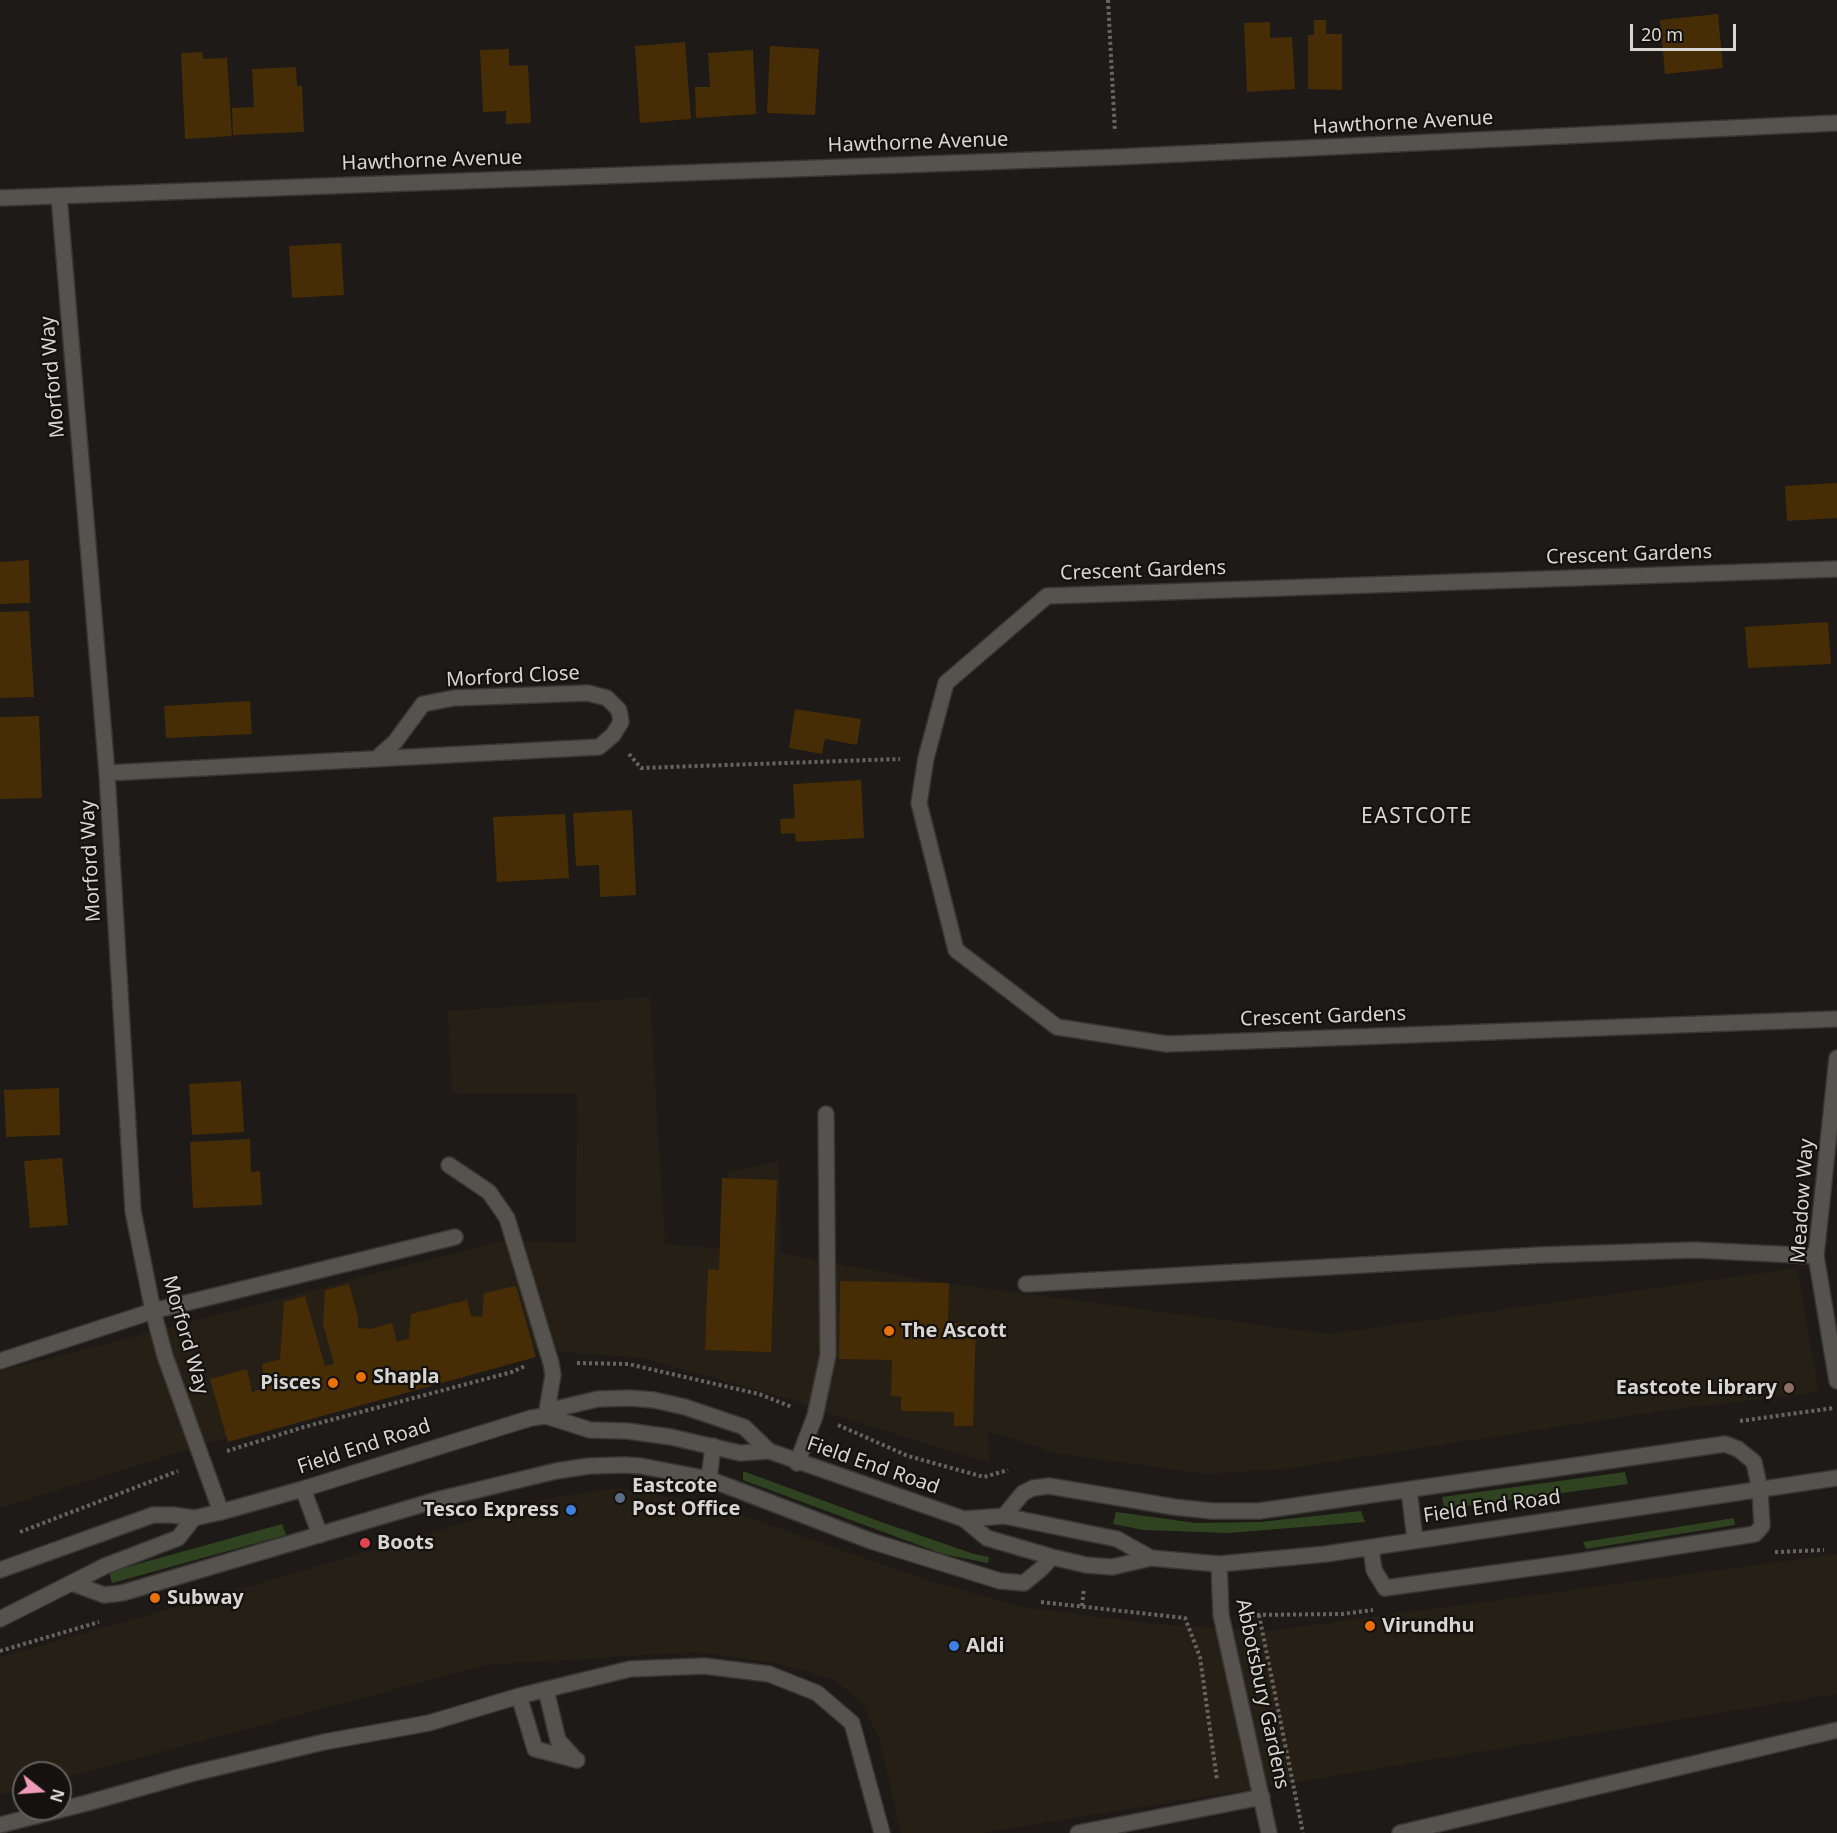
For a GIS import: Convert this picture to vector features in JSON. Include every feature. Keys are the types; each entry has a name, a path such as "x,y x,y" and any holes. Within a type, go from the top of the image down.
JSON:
{"street":[{"name":"Hawthorne Avenue","path":"0,198 1117,157 1837,123"},
{"name":"Morford Way","path":"59,196 107,773 133,1212 153,1311 165,1356 221,1512"},
{"name":"Crescent Gardens","path":"1837,569 1047,596 946,683 926,758 919,803 956,950 1057,1027 1167,1044 1837,1019"},
{"name":"Morford Close","path":"377,758 395,742 423,704 454,698 588,693 607,698 619,710 621,722 613,735"},
{"path":"107,773 599,747 613,735"},
{"name":"Meadow Way","path":"1837,1058 1816,1256 1837,1381"},
{"path":"797,1463 815,1416 828,1355 826,1114"},
{"path":"450,1165 489,1192 507,1218 551,1363 553,1375 546,1416"},
{"path":"0,1361 153,1311 455,1237"},
{"path":"1026,1284 1552,1255 1695,1250 1816,1256"},
{"name":"Field End Road","path":"546,1416 555,1409 598,1399 654,1400 685,1407 744,1427 769,1451 797,1463 964,1519 987,1538 1086,1565 1112,1567 1151,1558 1219,1564 1326,1554 1837,1479"},
{"name":"Field End Road","path":"0,1570 153,1515 194,1518 221,1512 531,1418 546,1416 590,1430 639,1433 740,1453 769,1451"},
{"path":"1004,1516 1023,1493 1033,1488 1049,1486 1174,1507 1259,1511 1725,1444 1738,1449 1754,1462 1761,1490 1762,1526 1755,1534 1576,1562 1385,1588 1374,1570 1371,1548"},
{"path":"709,1479 713,1446"},
{"path":"72,1583 104,1595 122,1593 440,1499 556,1471 589,1466 624,1465 652,1467 709,1479 871,1540 1000,1581 1024,1582 1052,1557"},
{"path":"303,1489 320,1535"},
{"path":"1408,1490 1415,1540"},
{"name":"Field End Road","path":"964,1519 1004,1516 1117,1539 1151,1558"},
{"path":"0,1619 105,1566 178,1538 194,1518"},
{"name":"Abbotsbury Gardens","path":"1219,1564 1221,1615 1269,1833"},
{"path":"0,1825 190,1774 324,1742 429,1723 519,1696 630,1669 704,1666 769,1674 817,1693 852,1724 882,1833"},
{"path":"519,1696 535,1749 577,1760 558,1740 546,1690"},
{"path":"1400,1833 1837,1730"},
{"path":"1078,1833 1262,1797"}],"path":[{"path":"1108,0 1117,157"},
{"path":"613,735 641,768 926,758"},
{"path":"1038,1602 1185,1618 1200,1657 1221,1805"},
{"path":"1259,1615 1303,1833"},
{"path":"0,1651 102,1621"}],"shaded area":[{"path":"650,997 665,1244 731,1249 728,1172 779,1161 781,1253 930,1281 1329,1334 1797,1268 1819,1392 1661,1411 1284,1469 1207,1474 1059,1454 988,1431 989,1463 795,1401 643,1358 521,1349 409,1381 0,1508 0,1371 505,1240 576,1243 577,1093 452,1094 448,1011"},
{"path":"615,1488 707,1503 930,1581 1023,1607 1157,1624 1269,1631 1837,1554 1837,1694 982,1833 901,1833 879,1738 861,1701 832,1679 775,1663 696,1652 486,1665 72,1776 72,1761 12,1761 12,1792 0,1795 0,1657 545,1499"}],"green space":[{"path":"743,1471 884,1523 989,1557 988,1563 943,1554 743,1480"},
{"path":"1625,1472 1628,1484 1444,1509 1442,1497"},
{"path":"1361,1511 1365,1522 1228,1533 1144,1530 1113,1524 1116,1512 1196,1523 1260,1522"},
{"path":"1734,1518 1735,1525 1586,1549 1583,1542"},
{"path":"282,1524 286,1535 112,1583 109,1572"}],"building":[{"path":"1718,14 1723,68 1665,74 1660,20"},
{"path":"1314,20 1326,20 1326,34 1342,34 1342,90 1308,89 1308,35 1314,35"},
{"path":"1270,22 1270,38 1292,37 1295,89 1247,92 1244,23"},
{"path":"685,42 691,119 640,123 635,46"},
{"path":"770,46 819,49 815,115 767,113"},
{"path":"509,49 509,66 528,65 531,123 506,124 506,111 483,112 480,50"},
{"path":"753,50 756,114 696,118 695,87 710,87 708,53"},
{"path":"202,52 203,59 227,58 232,136 185,139 181,53"},
{"path":"296,67 297,86 302,86 304,132 233,135 232,108 254,107 252,69"},
{"path":"341,243 344,295 292,298 289,246"},
{"path":"1837,483 1837,518 1787,521 1785,486"},
{"path":"29,560 30,603 0,604 0,562"},
{"path":"29,611 34,697 0,698 0,612"},
{"path":"1828,622 1831,664 1748,668 1745,627"},
{"path":"250,701 252,734 166,738 164,706"},
{"path":"795,709 861,719 857,745 825,739 822,754 789,748"},
{"path":"39,716 42,798 0,799 0,717"},
{"path":"861,780 864,838 796,842 795,833 781,834 780,819 795,818 793,784"},
{"path":"632,810 636,895 600,897 599,865 576,866 573,813"},
{"path":"565,814 569,878 497,882 493,817"},
{"path":"241,1081 244,1132 192,1135 189,1084"},
{"path":"59,1088 60,1135 6,1137 4,1090"},
{"path":"250,1139 251,1172 260,1171 262,1205 193,1208 190,1142"},
{"path":"62,1158 68,1225 30,1228 24,1161"},
{"path":"722,1178 777,1180 771,1352 705,1350 708,1269 719,1270"},
{"path":"840,1281 949,1283 948,1323 976,1324 973,1426 954,1426 954,1412 901,1411 901,1397 891,1396 892,1360 839,1359"},
{"path":"349,1284 358,1318 358,1328 371,1329 392,1323 397,1342 409,1338 411,1314 467,1300 471,1316 482,1317 484,1293 516,1286 536,1357 228,1442 210,1379 247,1369 252,1392 265,1388 262,1364 280,1359 284,1302 305,1296 325,1366 334,1364 323,1324 325,1290"}],"place":[{"name":"The Ascott","path":"889,1331"},
{"name":"Shapla","path":"361,1377"},
{"name":"Pisces","path":"333,1383"},
{"name":"Eastcote Library","path":"1789,1388"},
{"name":"Eastcote Post Office","path":"620,1498"},
{"name":"Tesco Express","path":"571,1510"},
{"name":"Boots","path":"365,1543"},
{"name":"Subway","path":"155,1598"},
{"name":"Virundhu","path":"1370,1626"},
{"name":"Aldi","path":"954,1646"}],"district":[{"name":"EASTCOTE","path":"1417,817"}]}
